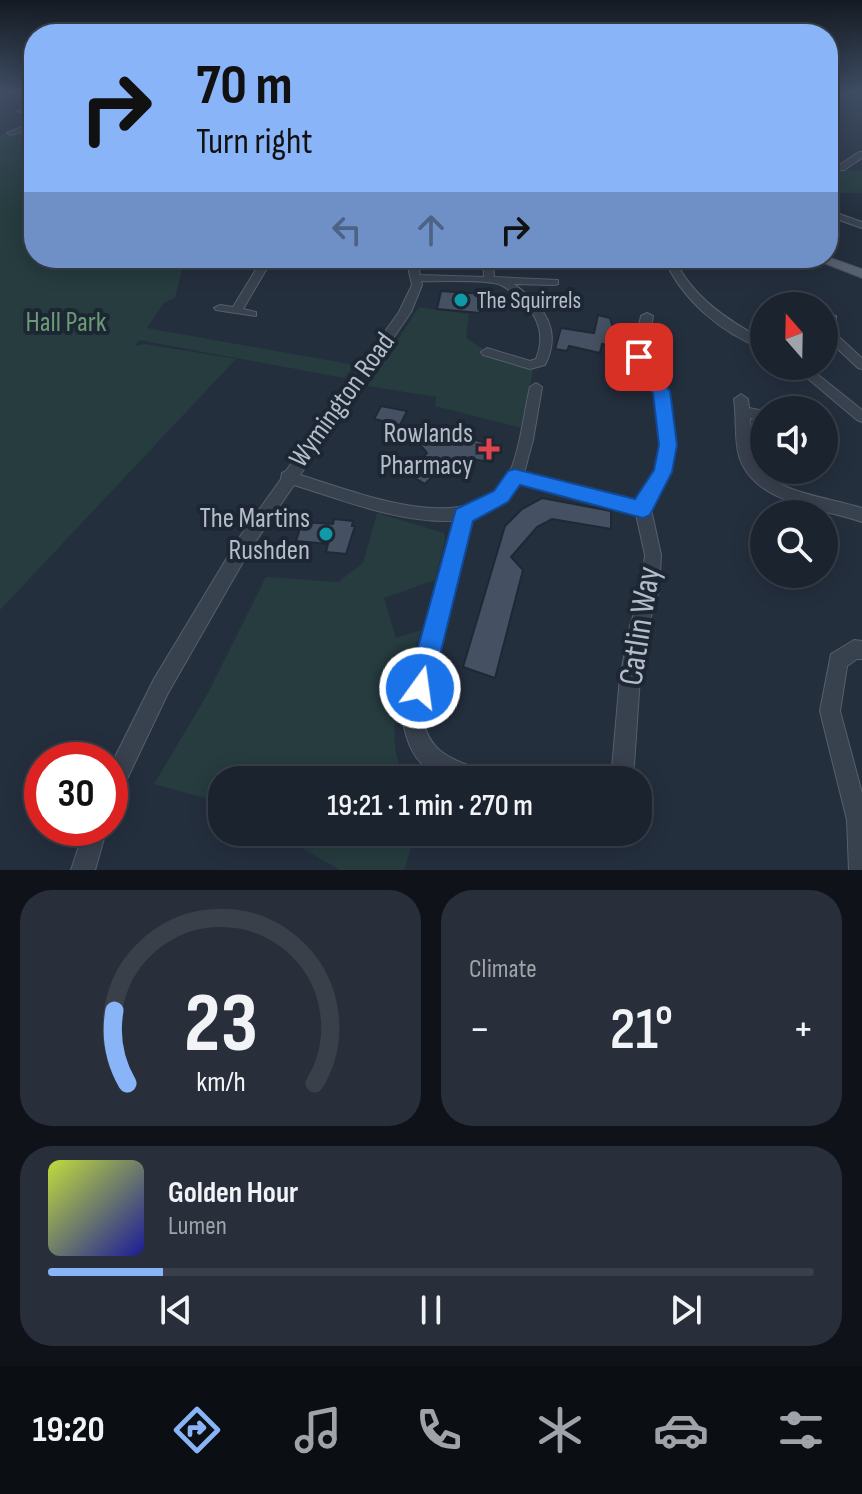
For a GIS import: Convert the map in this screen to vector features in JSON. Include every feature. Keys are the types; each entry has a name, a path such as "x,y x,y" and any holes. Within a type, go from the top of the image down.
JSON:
{"main road":[{"path":"838,265 862,274"}],"street":[{"path":"841,168 862,154"},
{"path":"838,217 862,225"},
{"path":"236,311 262,268"},
{"path":"414,268 418,278 554,282"},
{"path":"487,352 530,365 541,362 548,339 540,314 523,293 495,280 491,268"},
{"path":"673,268 691,294 718,317 750,336"},
{"name":"Wymington Road","path":"128,753 161,686 287,477 405,312 418,278"},
{"path":"220,308 252,314"},
{"path":"515,477 643,509 646,497 663,472 668,445 662,391 642,371 639,357 647,316"},
{"path":"838,345 858,366"},
{"path":"615,367 617,353 639,357"},
{"path":"816,380 862,417"},
{"path":"287,477 427,516 464,515 501,497 515,477 536,387"},
{"path":"750,410 742,406 746,458 750,464"},
{"path":"768,484 780,492 862,515"},
{"name":"Catlin Way","path":"623,766 630,677 651,579 653,555 643,509"},
{"path":"447,766 427,757 418,747 412,716 464,515"},
{"path":"861,870 860,821 830,711 838,661 854,649 862,650"},
{"path":"83,870 90,846"}],"green space":[{"name":"Hall Park","path":"24,133 24,268 182,268 175,298 164,303 147,328 355,365 344,378 139,340 135,346 145,344 236,359 0,610 0,135"},
{"path":"862,170 862,193 838,192 838,172"},
{"path":"419,307 469,314 466,338 483,349 481,355 533,370 522,428 435,406 436,397 368,386"},
{"path":"377,513 444,533 435,580 384,598 396,638 421,630 398,706 395,745 401,766 208,766 208,799 154,784 208,693 266,577 338,582 363,563"},
{"path":"298,846 412,846 404,870 340,870"}],"building":[{"name":"The Squirrels","path":"441,291 483,294 480,313 437,309"},
{"path":"598,315 610,318 612,325 623,327 621,341 613,339 612,346 602,344 600,353 569,346 567,351 555,349 561,328 594,333"},
{"path":"381,406 407,411 400,425 374,419"},
{"path":"431,428 445,445 472,439 497,446 492,462 463,458 460,470 452,474 437,472 425,484 408,474 427,453 413,436"},
{"path":"542,498 611,511 611,529 552,519 537,527 511,557 523,570 495,678 463,667 505,526 522,509"},
{"name":"The Martins Rushden","path":"334,519 353,521 352,526 355,526 346,554 326,552 328,544 296,541 302,522 333,524"}],"place":[{"name":"The Squirrels","path":"461,300"},
{"name":"Rowlands Pharmacy","path":"489,449"},
{"name":"The Martins Rushden","path":"326,534"}],"route":[{"path":"420,688 464,515 501,497 515,477 643,509 646,497 663,472 668,445 662,391 642,371 639,357"}]}
